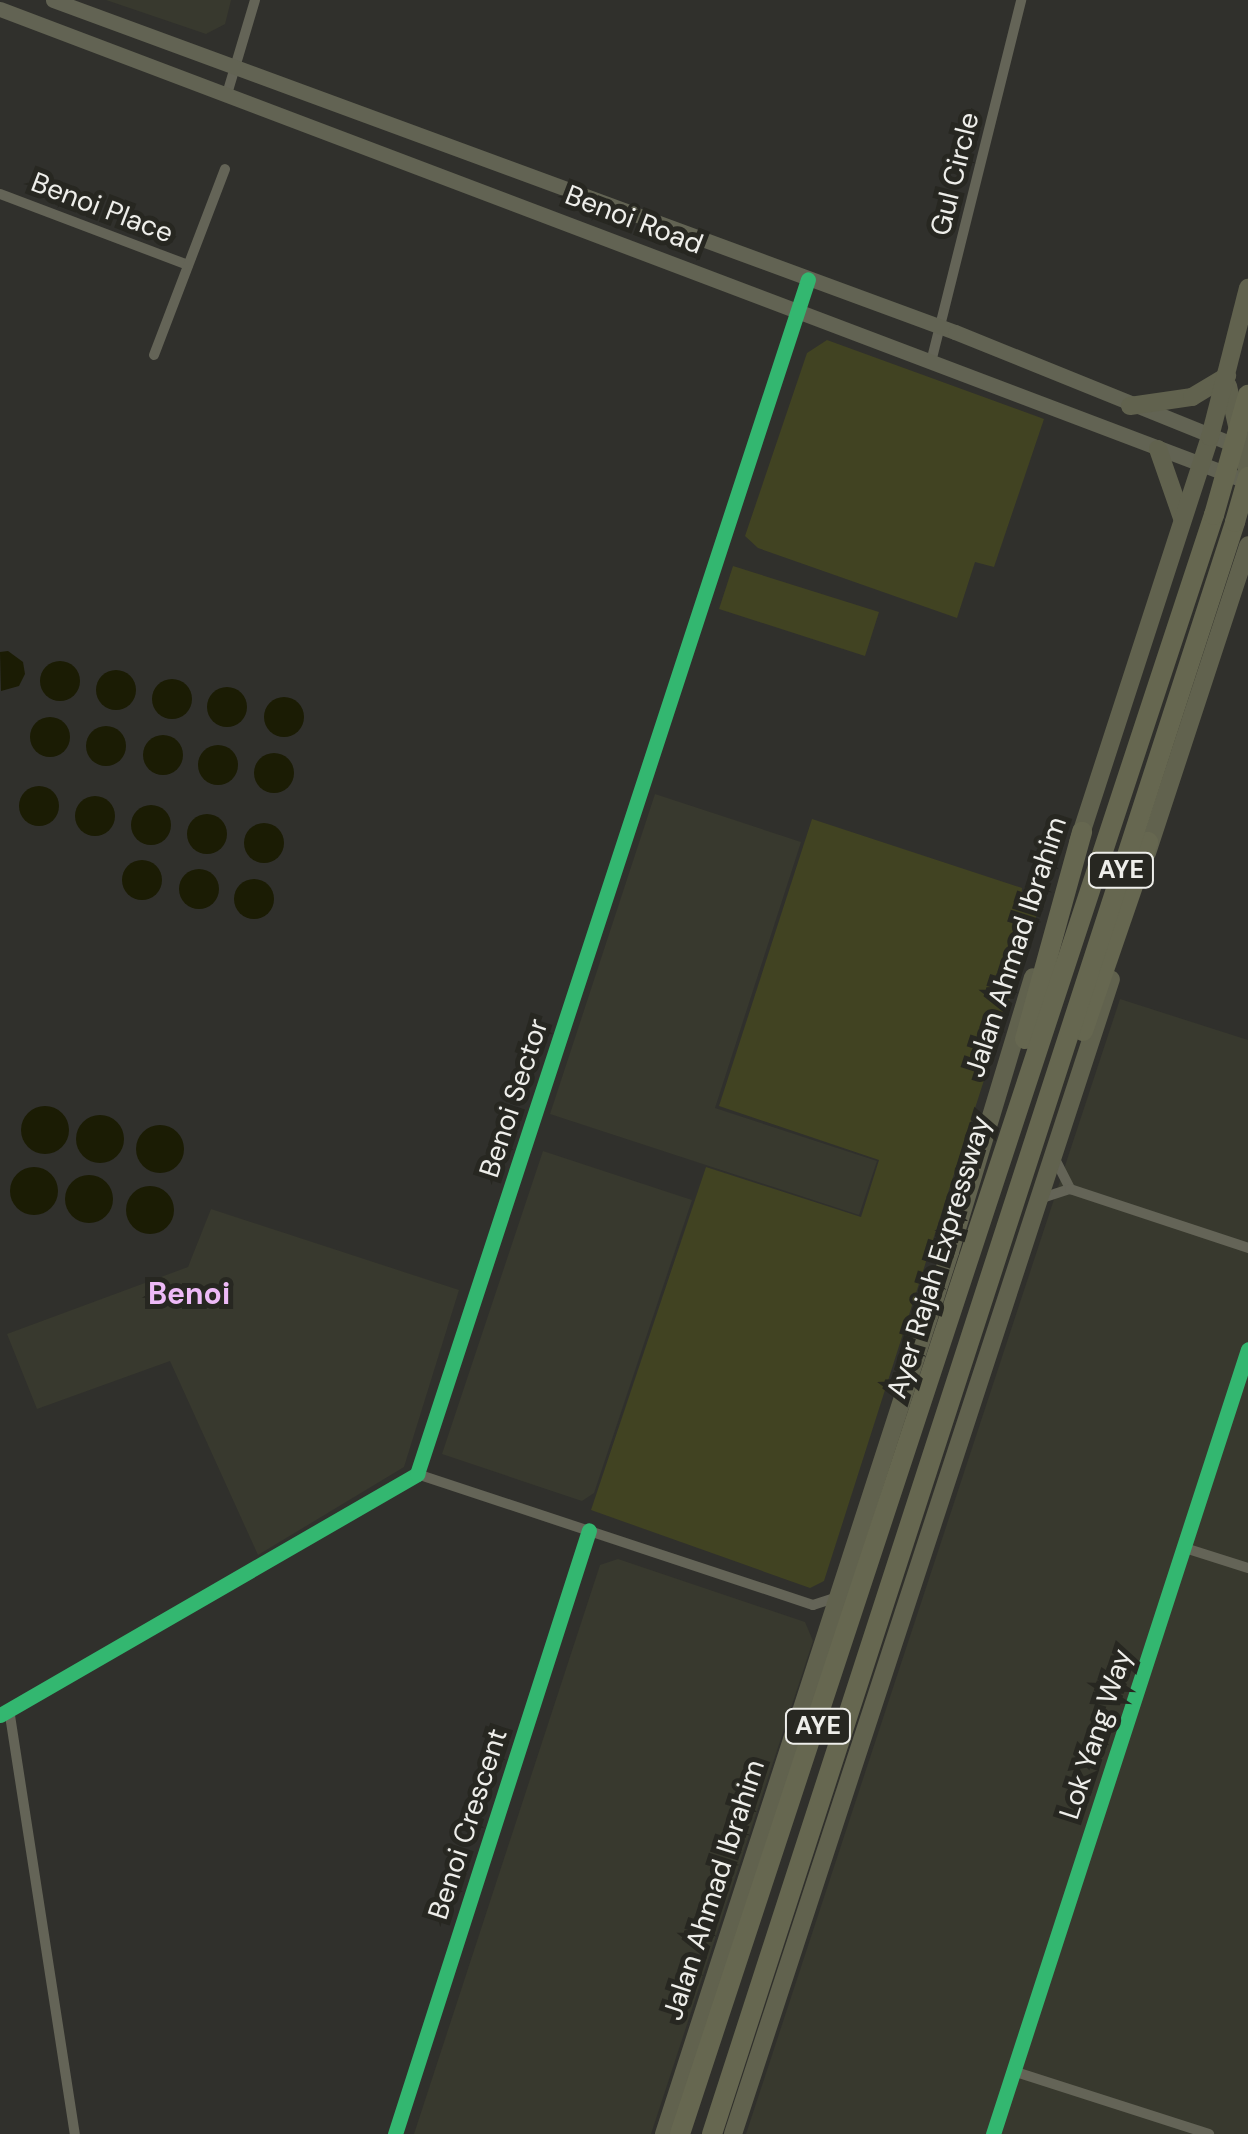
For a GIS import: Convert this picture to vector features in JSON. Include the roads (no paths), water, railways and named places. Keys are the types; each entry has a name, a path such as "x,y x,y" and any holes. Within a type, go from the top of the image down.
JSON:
{"highway":[{"name":"Ayer Rajah Expressway","path":"680,2134 1016,1104 1214,515 1248,396"},
{"name":"Ayer Rajah Expressway","path":"712,2134 1235,522 1239,464"},
{"path":"1016,1104 1027,1032 1082,832"},
{"path":"1008,1219 1042,1141 1148,842"},
{"path":"724,2134 738,2058"}],"main road":[{"name":"Benoi Road","path":"52,0 940,327 1130,406 1239,464"},
{"name":"Benoi Road","path":"0,9 932,358 1200,466 1239,464"},
{"name":"Jalan Ahmad Ibrahim","path":"664,2134 1200,466 1239,464 1227,376 1248,288"},
{"path":"1130,406 1192,396 1227,376 1248,501"},
{"path":"1158,449 1177,490 1183,524"},
{"path":"1183,524 1239,464"},
{"path":"733,2134 1054,1148 1148,842 1247,552"}],"street":[{"path":"227,94 254,0"},
{"name":"Gul Circle","path":"932,358 1021,0"},
{"name":"Benoi Place","path":"154,355 225,169"},
{"name":"Benoi Place","path":"0,194 188,264"},
{"name":"Benoi Sector","path":"417,1474 808,280"},
{"path":"1054,1148 1070,1189"},
{"path":"1032,1210 1046,1195 1070,1189 1248,1248"},
{"name":"Lok Yang Way","path":"993,2134 1248,1350"},
{"path":"75,2134 5,1712 417,1474 813,1605 828,1628"},
{"name":"Benoi Crescent","path":"395,2134 590,1530"},
{"path":"1185,1548 1248,1568"},
{"path":"813,1605 838,1596"},
{"path":"1014,2070 1209,2134"}],"district":[{"name":"Benoi","path":"189,1294"}]}
